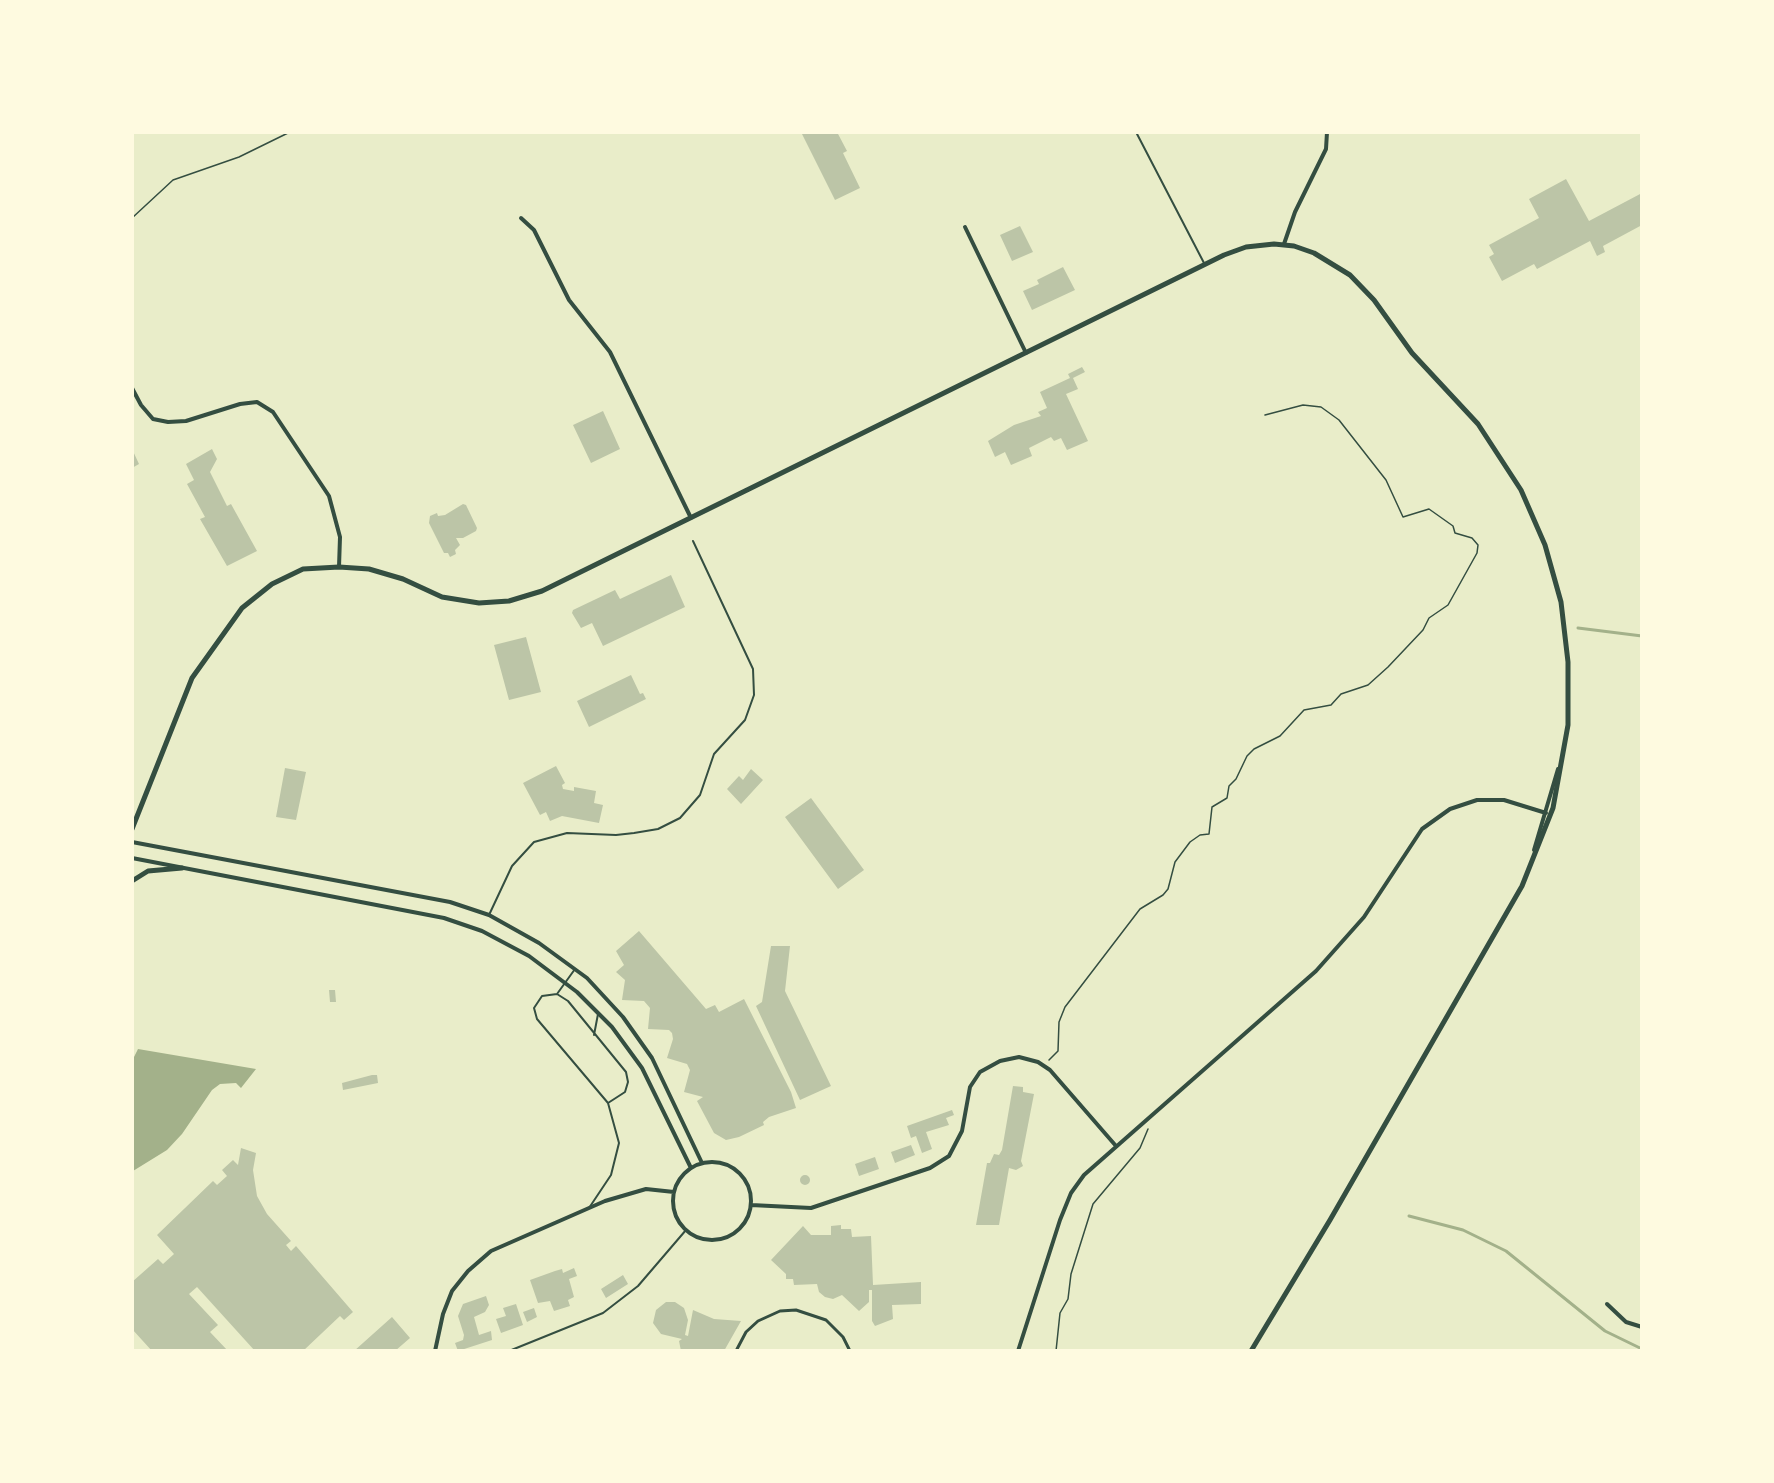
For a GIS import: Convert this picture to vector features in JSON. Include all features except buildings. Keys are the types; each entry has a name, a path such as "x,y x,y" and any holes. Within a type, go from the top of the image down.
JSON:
{"street":[{"path":"1284,244 1290,224 1326,149 1327,132"},
{"path":"521,218 534,230 569,300 610,352 691,518"},
{"path":"965,227 1026,354"},
{"path":"132,829 188,687 223,631 243,607 272,584 303,570 339,567 369,568 403,579 442,597 479,603 509,601 542,591 1205,265 1246,247 1284,244 1314,253 1352,276 1374,300 1412,353 1478,424 1521,490 1548,554 1564,622 1569,683 1564,757 1553,808 1533,862 1512,905 1251,1351"},
{"path":"132,388 141,405 153,419 168,422 186,421 240,404 257,402 273,412 329,496 340,537 339,567"},
{"path":"1533,862 1534,850 1557,772 1564,757"},
{"path":"1018,1351 1059,1220 1071,1194 1084,1175 1316,972 1365,917 1417,836 1436,817 1460,804 1486,799 1504,800 1546,813"},
{"path":"132,842 450,902 489,915 539,943 587,978 623,1017 652,1058 702,1163"},
{"path":"132,858 444,918 482,931 529,956 566,983 598,1013 642,1068 691,1168"},
{"path":"132,881 148,871 183,868"},
{"path":"751,1205 812,1208 930,1168 949,1156 962,1131 970,1087 980,1072 1000,1061 1019,1057 1043,1065 1058,1078 1116,1146"},
{"path":"702,1163 721,1164 737,1171 750,1192 751,1205 741,1227 732,1235 708,1240 686,1230 675,1213 674,1192 677,1183 691,1168 702,1163"},
{"path":"435,1351 443,1314 452,1292 468,1271 491,1251 589,1208 646,1189 674,1192"},
{"path":"1607,1304 1626,1322 1642,1327"},
{"path":"736,1351 752,1326 765,1317 788,1310 812,1313 826,1320 843,1337 850,1351"}],"lane":[{"path":"1136,132 1205,265"},
{"path":"489,915 512,866 534,842 567,833 616,835 634,833 658,829 680,818 700,795 714,753 745,720 754,695 753,669 693,541"},
{"path":"557,994 575,969"},
{"path":"589,1208 611,1175 619,1143 608,1103 537,1019 534,1008 545,995 557,994 568,1001 626,1072 628,1082 625,1092 608,1103"},
{"path":"594,1035 598,1013"},
{"path":"509,1351 603,1312 638,1286 686,1230"}],"path":[{"path":"132,218 173,180 239,158 290,132"},
{"path":"1043,1065 1058,1051 1059,1022 1065,1007 1140,909 1163,895 1168,889 1175,862 1190,842 1200,835 1209,834 1212,807 1227,798 1229,786 1236,779 1247,756 1254,749 1280,736 1304,710 1331,705 1341,694 1368,686 1423,630 1430,618 1448,605 1467,575 1477,553 1478,545 1472,538 1455,532 1453,526 1430,509 1403,517 1386,480 1339,420 1321,407 1303,405 1265,414"},
{"path":"1056,1351 1060,1313 1068,1299 1071,1274 1093,1204 1140,1148 1148,1128"}],"shaded area":[{"path":"138,1049 256,1069 241,1088 236,1083 220,1084 212,1090 182,1134 167,1150 133,1171 132,1061"}],"waterway":[{"path":"1578,628 1642,636"},
{"path":"1409,1216 1463,1230 1506,1251 1605,1331 1642,1349"}]}
